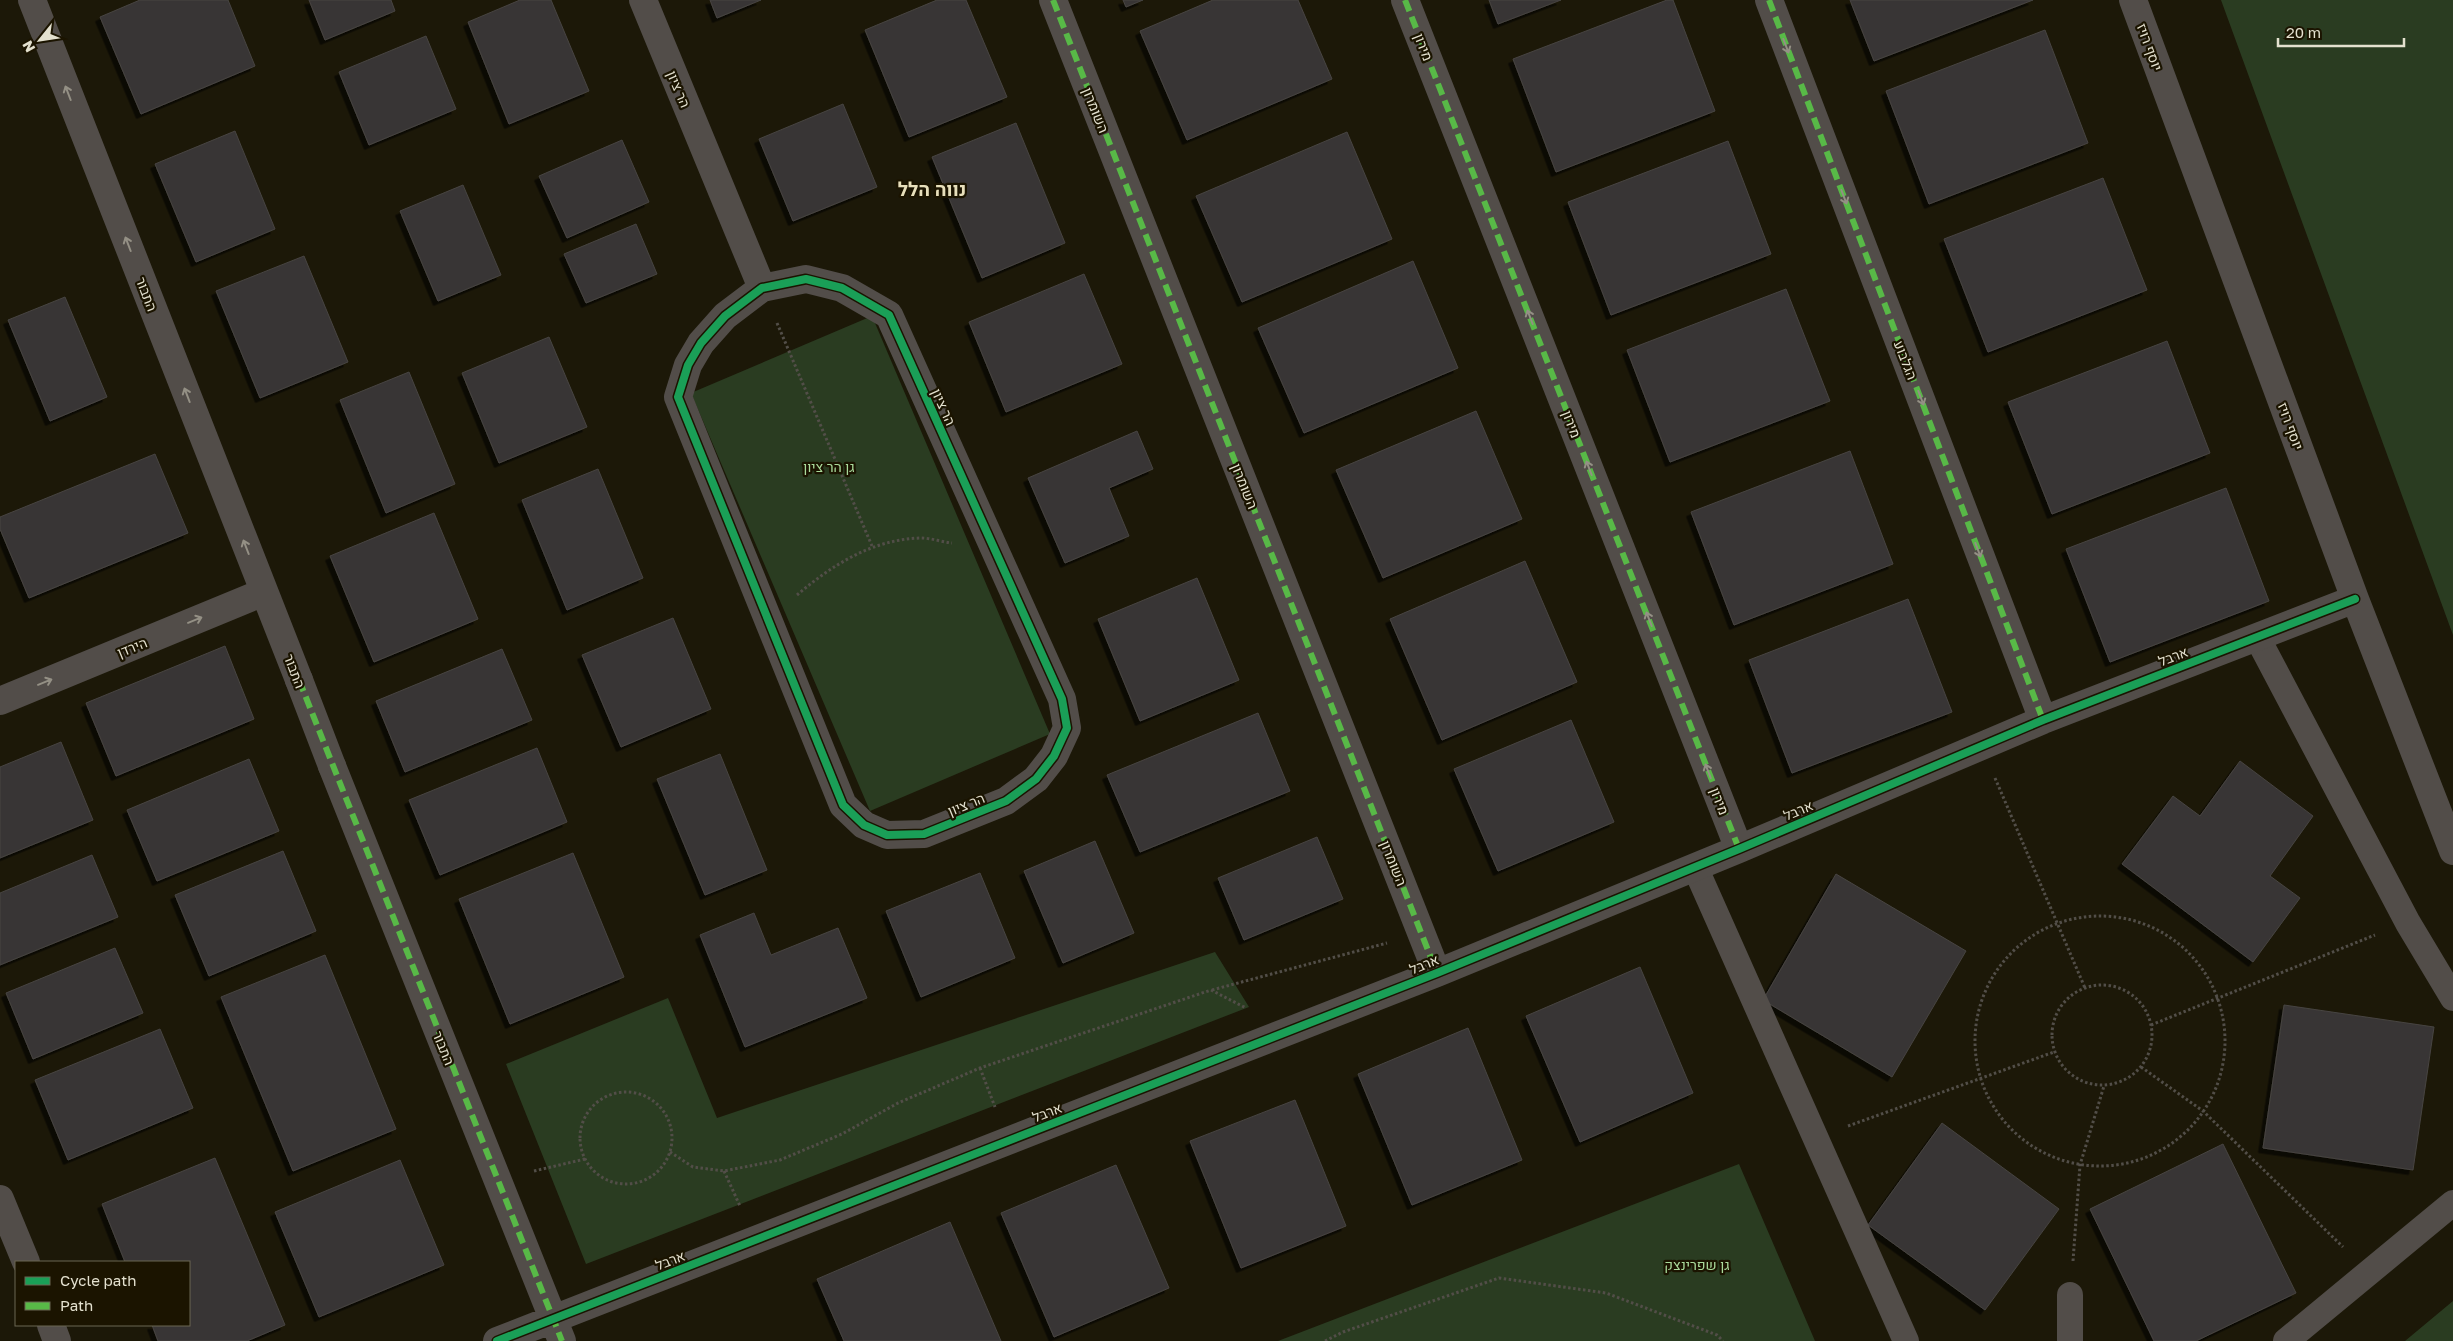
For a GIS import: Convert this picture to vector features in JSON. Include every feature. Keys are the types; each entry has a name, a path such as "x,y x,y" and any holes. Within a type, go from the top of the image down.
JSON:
{"street":[{"name":"התבור","path":"32,0 332,766 558,1330"},
{"name":"הר ציון","path":"643,0 762,288"},
{"name":"השומרון","path":"1053,0 1436,973"},
{"name":"מירון","path":"1405,0 1739,849"},
{"name":"הגלבוע","path":"1769,0 2043,720"},
{"name":"יוסף רויז","path":"2133,0 2355,599 2453,851"},
{"name":"הר ציון","path":"806,279 842,288 888,315 1062,699 1066,728 1054,756 1036,779 1006,801 924,834 887,835 864,825 843,805 678,397 688,365 701,343 725,316 762,288 806,279"},
{"name":"הירדן","path":"0,701 264,592"},
{"name":"ארבל","path":"497,1341 558,1330 1008,1140 1436,973 1739,849 1981,745 2355,599"},
{"path":"0,1199 26,1261"},
{"path":"51,1326 57,1341"}],"lane":[{"path":"2257,637 2408,922 2453,998"},
{"path":"1695,867 1906,1341"},
{"path":"2286,1341 2453,1203"},
{"path":"2070,1295 2070,1341"}],"path":[{"path":"762,288 872,546"},
{"path":"794,597 826,570 872,546 922,538 995,551"},
{"path":"1981,745 2085,988"},
{"path":"2099,915 2141,921 2178,942 2207,973 2223,1012 2225,1054 2215,1094 2204,1111 2192,1128 2159,1152 2120,1166 2080,1165 2041,1152 2008,1126 1986,1092 1975,1053 1978,1012 1993,974 2021,942 2058,922 2099,915"},
{"path":"2151,1025 2408,922"},
{"path":"670,1152 693,1167 724,1171 780,1160 842,1134 898,1103 980,1068 1211,990 1422,934"},
{"path":"2101,985 2118,988 2133,996 2145,1010 2151,1025 2151,1043 2146,1059 2136,1073 2120,1082 2104,1086 2088,1084 2074,1077 2062,1066 2054,1052 2053,1021 2072,995 2085,988 2101,985"},
{"path":"1211,990 1290,1030"},
{"path":"1816,1138 2054,1052"},
{"path":"2141,1067 2204,1111 2370,1272"},
{"path":"980,1068 1008,1140"},
{"path":"2070,1295 2080,1165 2104,1086"},
{"path":"622,1092 636,1094 650,1100 662,1110 669,1123 672,1137 670,1152 663,1166 652,1176 638,1183 622,1184 607,1180 594,1171 585,1159 581,1145 581,1129 586,1116 602,1100 622,1092"},
{"path":"497,1179 585,1159"},
{"path":"1325,1341 1343,1332 1499,1278 1606,1293 1717,1335 1723,1341"}],"green space":[{"path":"2221,0 2453,0 2453,635"},
{"name":"גן הר ציון","path":"872,316 1050,734 870,811 691,393"},
{"path":"1215,952 1249,1007 586,1264 506,1064 668,998 717,1118"},
{"name":"גן שפרינצק","path":"1739,1164 1815,1341 1278,1341"},
{"path":"2453,1301 2453,1341 2405,1341"}],"building":[{"path":"140,0 228,0 255,66 141,114 100,17"},
{"path":"309,0 391,0 395,11 325,40"},
{"path":"520,0 551,0 589,91 509,124 468,22"},
{"path":"710,0 761,0 717,18"},
{"path":"937,0 966,0 1007,97 909,137 865,30"},
{"path":"1123,0 1143,0 1126,7"},
{"path":"1213,0 1298,0 1332,79 1187,140 1140,31"},
{"path":"1489,0 1561,0 1498,24"},
{"path":"1667,0 1673,0 1715,111 1556,172 1513,59"},
{"path":"1850,0 2033,0 1874,61"},
{"path":"2045,30 2088,143 1929,204 1886,91"},
{"path":"426,36 456,109 369,145 339,72"},
{"path":"843,104 877,187 793,221 759,139"},
{"path":"1016,123 1065,243 982,278 932,157"},
{"path":"235,131 275,229 196,262 155,164"},
{"path":"1347,132 1392,239 1242,302 1196,196"},
{"path":"622,140 649,202 567,238 539,176"},
{"path":"1728,141 1771,254 1611,315 1568,202"},
{"path":"2103,178 2147,290 1988,352 1944,239"},
{"path":"463,185 501,275 438,301 400,211"},
{"path":"636,224 657,274 586,303 564,254"},
{"path":"304,256 348,362 260,398 216,291"},
{"path":"1413,261 1458,368 1304,433 1258,328"},
{"path":"1084,274 1122,364 1006,412 969,322"},
{"path":"1786,289 1830,401 1670,462 1627,350"},
{"path":"65,297 107,397 50,421 8,320"},
{"path":"549,337 587,427 499,463 462,373"},
{"path":"2167,341 2210,453 2052,514 2008,402"},
{"path":"409,372 455,484 386,513 340,400"},
{"path":"1476,411 1522,519 1383,578 1336,470"},
{"path":"1137,431 1153,469 1109,488 1129,536 1065,563 1028,478"},
{"path":"1850,451 1893,564 1734,625 1691,512"},
{"path":"155,454 188,533 29,598 0,529 0,517"},
{"path":"598,469 643,578 567,610 522,500"},
{"path":"2226,488 2269,601 2110,662 2066,549"},
{"path":"434,513 478,619 374,662 330,556"},
{"path":"1525,561 1577,682 1442,740 1390,619"},
{"path":"1197,578 1239,680 1140,721 1098,619"},
{"path":"1908,599 1952,712 1792,773 1749,660"},
{"path":"673,618 711,709 621,747 582,655"},
{"path":"225,646 254,719 116,776 86,703"},
{"path":"502,649 532,720 405,772 376,701"},
{"path":"1258,713 1290,791 1140,852 1107,775"},
{"path":"1571,720 1614,822 1498,871 1454,769"},
{"path":"61,742 93,820 0,858 0,767"},
{"path":"537,748 567,822 440,875 409,800"},
{"path":"720,754 767,870 705,895 657,779"},
{"path":"249,759 279,831 157,881 127,810"},
{"path":"2240,761 2313,816 2270,876 2300,898 2253,962 2122,864 2173,796 2200,816"},
{"path":"1317,837 1343,899 1244,940 1218,878"},
{"path":"1095,841 1134,933 1063,963 1024,871"},
{"path":"283,851 316,931 209,976 175,895"},
{"path":"573,853 624,977 510,1024 459,899"},
{"path":"92,855 118,917 0,965 0,893"},
{"path":"980,873 1015,958 921,997 886,911"},
{"path":"1836,874 1966,951 1892,1077 1763,1000"},
{"path":"754,913 771,955 838,928 867,998 745,1047 700,935"},
{"path":"115,948 143,1013 33,1059 6,993"},
{"path":"325,955 396,1129 293,1171 221,997"},
{"path":"1640,967 1693,1093 1580,1142 1526,1016"},
{"path":"2284,1005 2434,1027 2413,1170 2263,1148"},
{"path":"1468,1028 1522,1160 1412,1205 1358,1074"},
{"path":"160,1029 193,1108 68,1160 35,1080"},
{"path":"1295,1100 1346,1226 1241,1268 1190,1141"},
{"path":"1942,1123 2059,1209 1985,1310 1868,1225"},
{"path":"2223,1144 2296,1293 2196,1341 2154,1341 2090,1209"},
{"path":"215,1158 285,1325 247,1341 158,1341 152,1326 190,1326 190,1261 125,1261 102,1204"},
{"path":"400,1160 444,1265 319,1317 275,1212"},
{"path":"1116,1165 1169,1288 1054,1337 1001,1213"},
{"path":"950,1222 1001,1341 844,1341 817,1279"}],"marked path":[{"path":"1053,0 1437,973"},
{"path":"1405,0 1739,849 1736,850"},
{"path":"1769,0 2043,720"},
{"path":"299,680 562,1341"}],"cycle path":[{"path":"806,279 842,288 889,315 1062,699 1067,728 1054,756 1036,779 1006,801 924,834 887,835 864,825 843,805 678,397 688,365 701,343 725,316 762,288 806,279"},
{"path":"497,1341 1437,973 1739,849 2043,720 2355,599"}],"district":[{"name":"נווה הלל","path":"932,188"}]}
